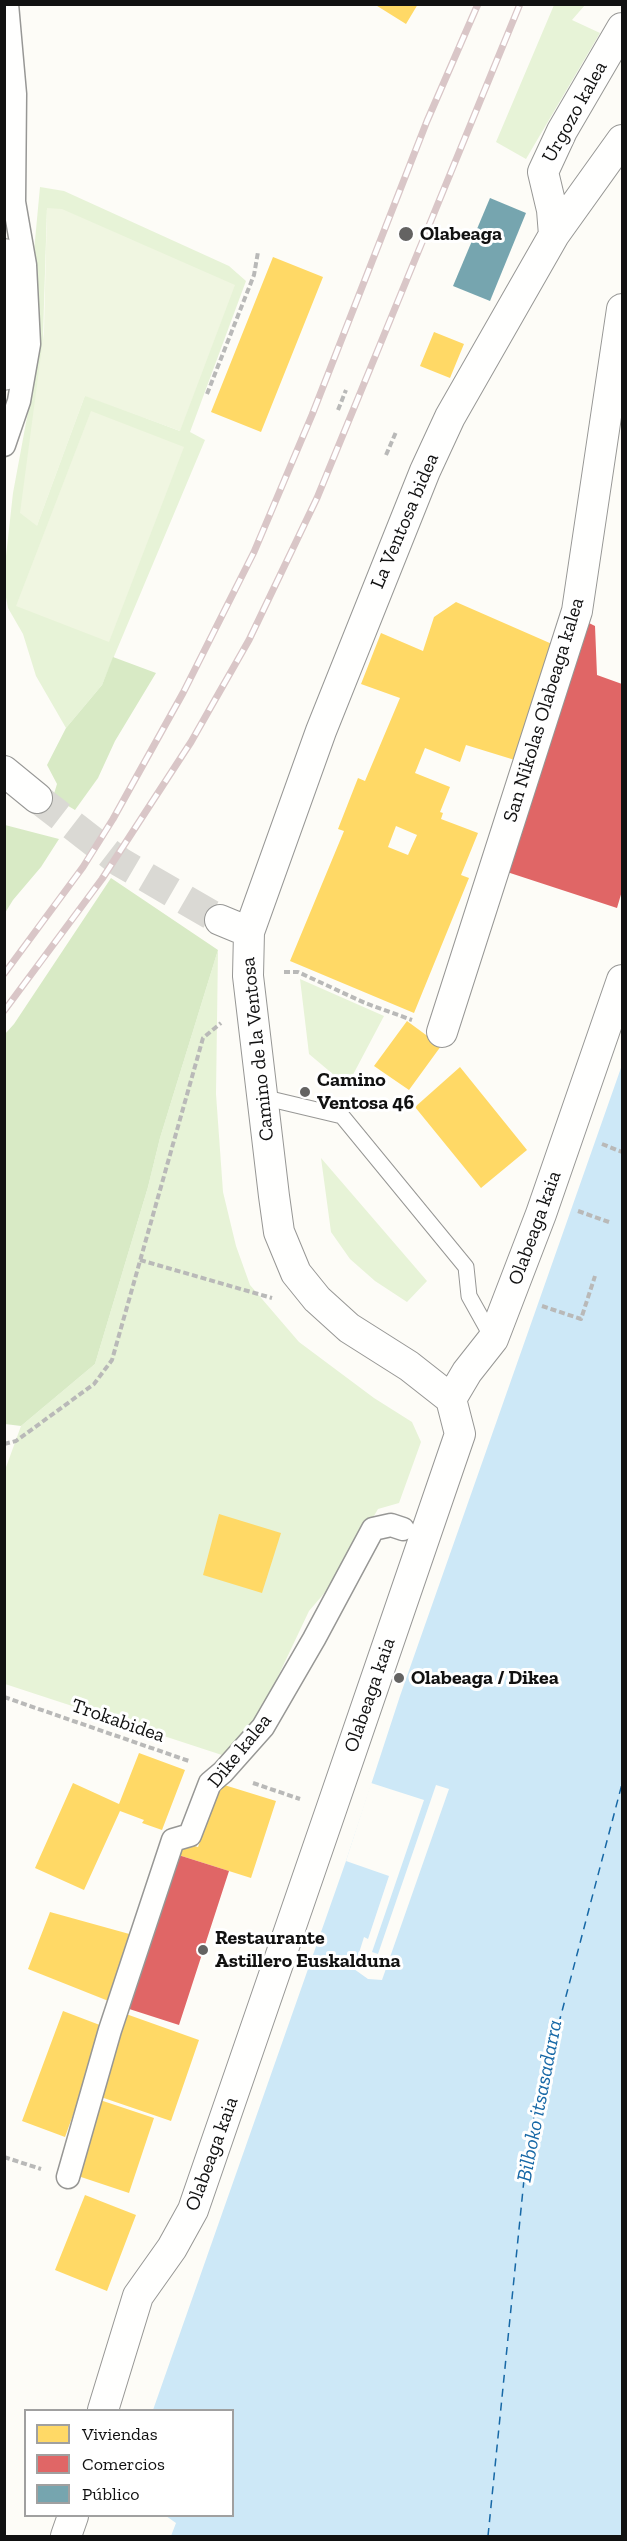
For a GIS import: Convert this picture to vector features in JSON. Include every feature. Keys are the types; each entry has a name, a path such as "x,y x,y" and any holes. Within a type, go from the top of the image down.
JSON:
{"street":[{"path":"4,446 19,401 29,344 25,266 14,202 15,94 7,4"},
{"name":"Urgozo kalea","path":"554,236 552,210 543,172 562,131 622,28"},
{"name":"La Ventosa bidea","path":"249,933 321,731 424,471 450,417 554,236 622,140"},
{"path":"4,254 11,312 10,340 4,375"},
{"name":"San Nikolas Olabeaga kalea","path":"442,1032 577,611 622,309"},
{"path":"7,776 37,798"},
{"name":"Camino de la Ventosa","path":"220,920 249,933 248,976 274,1196 279,1232 296,1273 317,1299 349,1328 409,1366 451,1399"},
{"name":"Olabeaga kaia","path":"103,2409 138,2296 172,2248 193,2210 332,1807 460,1434 451,1399 467,1372 493,1339 541,1214 622,980"},
{"name":"Dike kalea","path":"68,2177 110,2030 172,1840 190,1835 210,1783 263,1727 314,1639 373,1529 391,1525 403,1529"},
{"path":"66,2536 73,2517"}],"lane":[{"path":"262,1097 342,1116 466,1267 469,1296 493,1339"}],"path":[{"path":"207,394 254,275 258,252"},
{"path":"338,410 346,390"},
{"path":"386,455 396,432"},
{"path":"285,972 298,972 364,1003 442,1032"},
{"path":"4,1444 16,1441 94,1384 112,1360 203,1038 225,1019"},
{"path":"596,1142 622,1152"},
{"path":"572,1209 609,1222"},
{"path":"140,1260 273,1299"},
{"path":"536,1304 581,1319 595,1276"},
{"name":"Trokabidea","path":"4,1697 222,1772"},
{"path":"4,2157 68,2177"}],"green space":[{"path":"554,5 585,5 572,20 600,33 526,159 496,142"},
{"path":"40,187 64,191 229,266 246,281 190,432 205,440 102,685 66,728 36,676 23,634 8,608 5,592 5,565 13,493 37,363 34,251","holes":["47,209 180,431 85,395 37,525"]},
{"path":"47,208 62,209 235,285 180,431 85,396 37,526 20,513 44,332"},
{"path":"91,411 184,447 109,642 16,606"},
{"path":"113,657 156,673 115,741 98,778 75,810 53,797 57,784 47,765 66,728 102,685"},
{"path":"5,825 59,839 41,867 5,913"},
{"path":"111,878 218,950 160,1138 148,1187 95,1364 21,1426 5,1424 5,1034 14,1024"},
{"path":"218,950 216,1094 223,1192 236,1246 250,1285 299,1342 374,1398 412,1422 421,1442 399,1503 378,1509 339,1576 309,1611 264,1706 228,1757 5,1684 5,1470 21,1426 95,1364 148,1187 160,1138"},
{"path":"300,979 384,1016 347,1086 309,1054"},
{"path":"321,1158 427,1281 407,1302 375,1281 350,1259 331,1232"}],"water":[{"name":"Bilboko itsasadarra","path":"622,1065 622,2536 171,2536 176,2523 167,2517 234,2517 234,2409 153,2409 346,1861 400,1696"}],"pier":[{"path":"371,1783 424,1800 372,1952 378,1954 436,1785 449,1789 382,1980 368,1979 354,1969 364,1937 368,1939 389,1876 346,1861"}],"building: Viviendas":[{"path":"374,4 418,4 406,24"},
{"path":"273,257 323,277 261,432 211,412"},
{"path":"434,332 464,344 450,378 420,366"},
{"path":"456,602 552,644 518,761 466,745 460,762 425,748 415,773 450,787 440,812 443,813 441,819 478,833 461,875 469,878 414,1013 290,961 344,831 338,829 358,778 365,781 400,698 361,684 381,633 423,651 434,617","holes":["396,826 417,835 408,855 388,847"]},
{"path":"407,1021 441,1046 409,1090 374,1066"},
{"path":"460,1067 527,1150 481,1188 415,1107"},
{"path":"219,1514 281,1533 262,1593 203,1575"},
{"path":"139,1753 185,1770 162,1830 142,1823 144,1820 120,1811 84,1890 35,1868 73,1783 119,1804"},
{"path":"221,1784 276,1801 251,1878 172,1853 178,1841 198,1847"},
{"path":"50,1912 133,1935 111,2002 28,1969"},
{"path":"63,2011 105,2027 65,2137 22,2121"},
{"path":"126,2014 199,2040 171,2121 98,2096"},
{"path":"100,2100 154,2118 129,2193 75,2175"},
{"path":"85,2195 136,2215 107,2291 55,2270"}],"building: Comercios":[{"path":"583,620 595,626 597,675 622,684 622,891 617,908 507,872"},
{"path":"172,1853 229,1871 179,2025 123,2007"}],"building: Público":[{"path":"490,198 526,213 490,301 453,286"}],"ferry route":[{"path":"488,2536 528,2140 622,1784"}],"tunnel":[{"path":"37,798 120,862 220,920"}],"railway":[{"path":"4,974 83,867 113,819 183,693 254,552 312,415 427,121 478,4"},
{"path":"4,1011 102,879 191,742 249,640 317,498 520,4"}],"place":[{"name":"Olabeaga","path":"406,234"},
{"name":"Camino Ventosa 46","path":"305,1092"},
{"name":"Olabeaga / Dikea","path":"399,1678"},
{"name":"Restaurante Astillero Euskalduna","path":"203,1950"}]}
